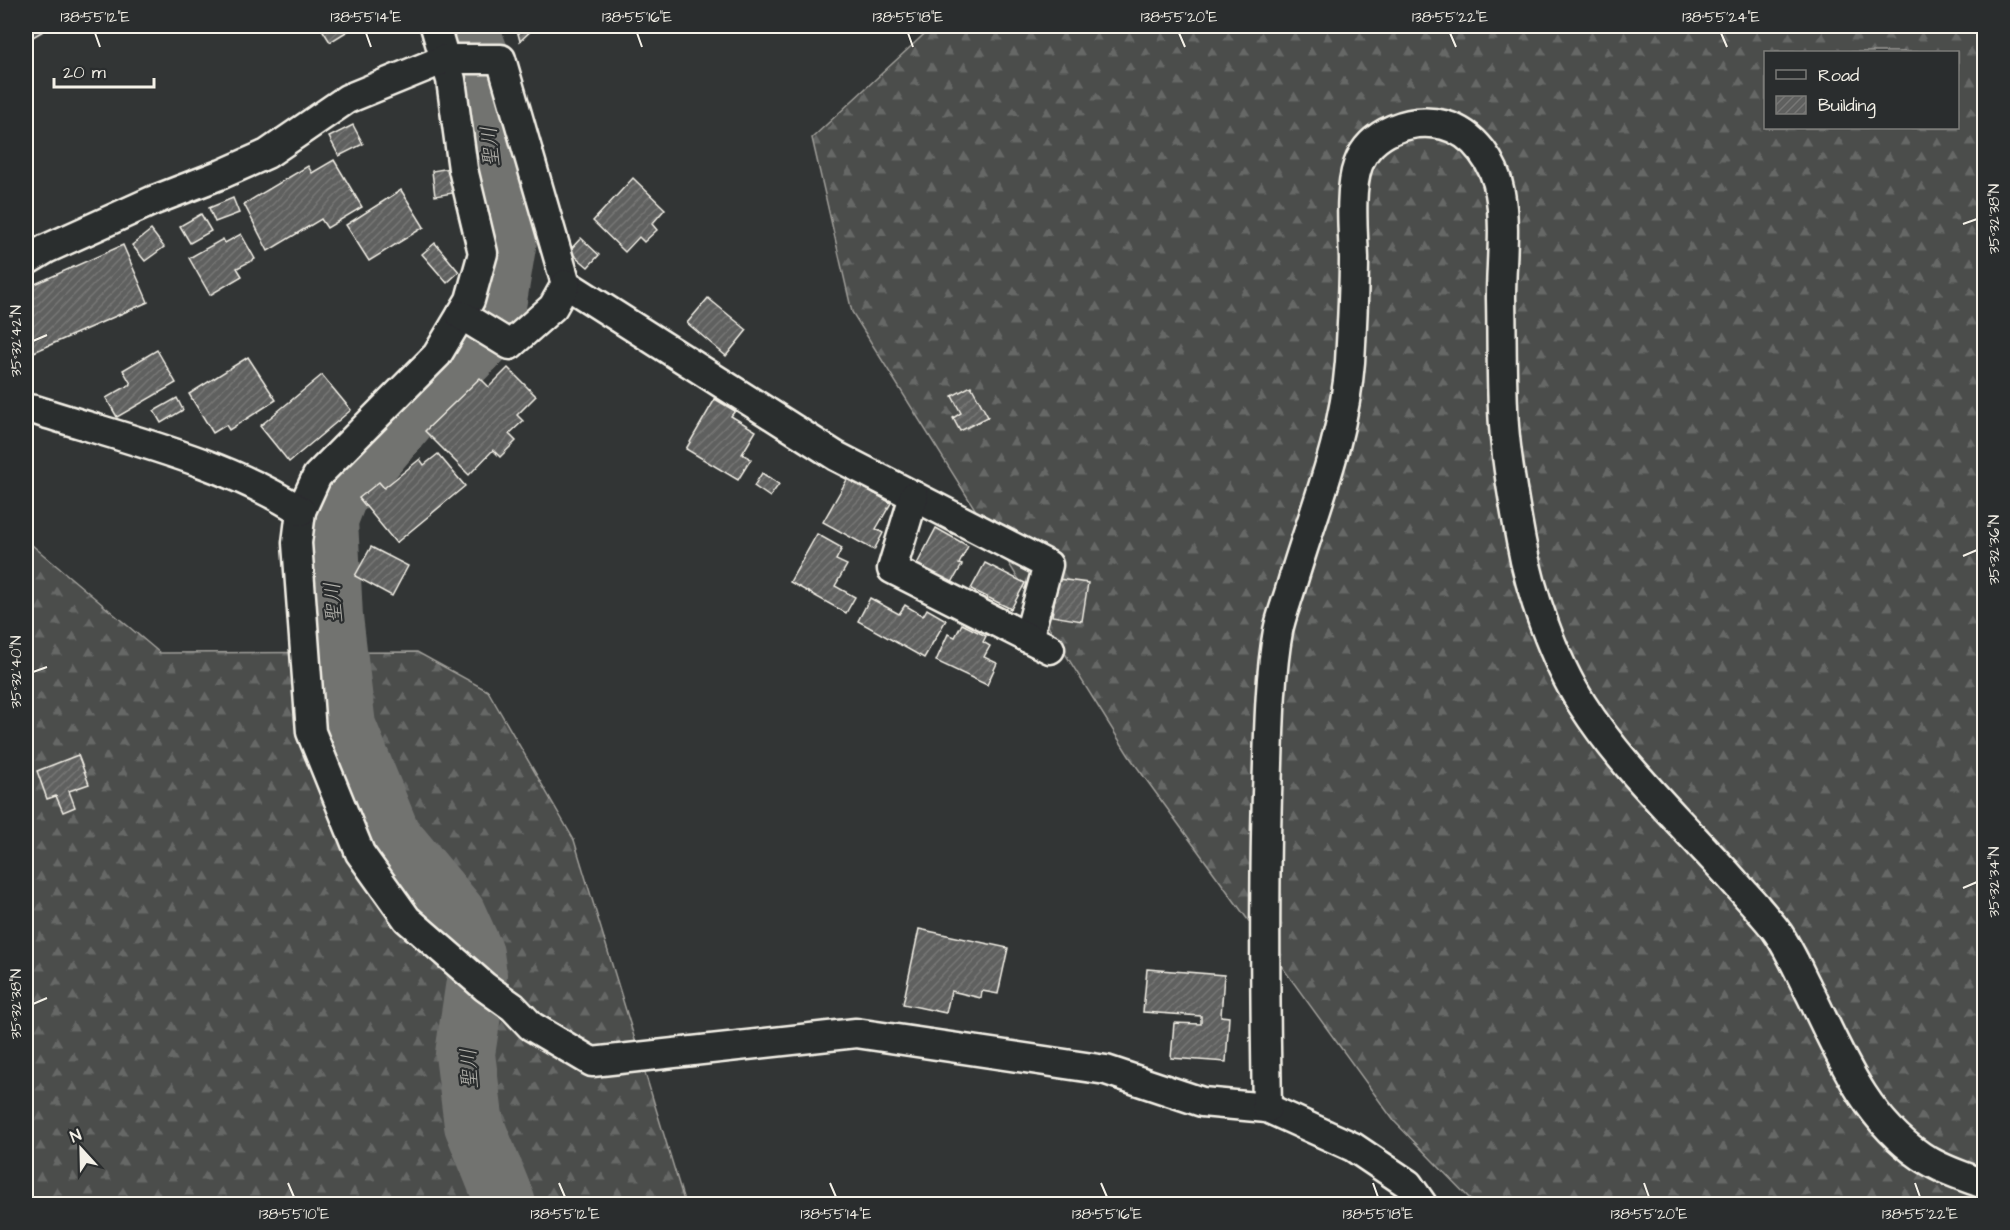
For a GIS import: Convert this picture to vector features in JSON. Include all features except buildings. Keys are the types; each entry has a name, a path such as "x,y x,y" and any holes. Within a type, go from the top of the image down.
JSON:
{"street":[{"path":"435,26 451,80 463,169 483,253 470,300 437,355 317,476 301,511 297,543 311,732 360,853 407,919 485,987 513,1006 531,1026 592,1062 856,1033 1106,1070 1202,1102 1267,1108 1353,1147 1408,1184 1422,1204"},
{"path":"26,261 46,249 152,201 267,154 347,99 445,59 501,59 566,284 836,456 914,496 1048,565 1039,644 892,569 914,496"},
{"path":"1267,1108 1266,843 1278,631 1304,543 1329,472 1348,386 1354,302 1354,183 1359,160 1376,140 1394,129 1414,122 1438,123 1456,129 1478,145 1492,167 1500,191 1504,426 1511,484 1526,570 1548,634 1579,700 1636,776 1737,884 1777,931 1794,960 1853,1082 1872,1111 1898,1138 1923,1158 1984,1184"},
{"path":"461,315 510,345 553,307 566,284"},
{"path":"26,409 200,462 277,496 301,511"}],"green space":[{"path":"933,26 1984,26 1984,1204 1475,1204 1394,1121 1129,756 852,312 812,138"},
{"path":"26,540 160,653 417,652 488,691 574,840 685,1204 26,1204"}],"waterway":[{"name":"聖川","path":"468,26 485,71 490,167 507,240 492,330 419,403 357,476 338,494 328,520 333,617 346,726 391,836 456,914 474,954 477,975 465,1054 474,1125 506,1204"}]}
